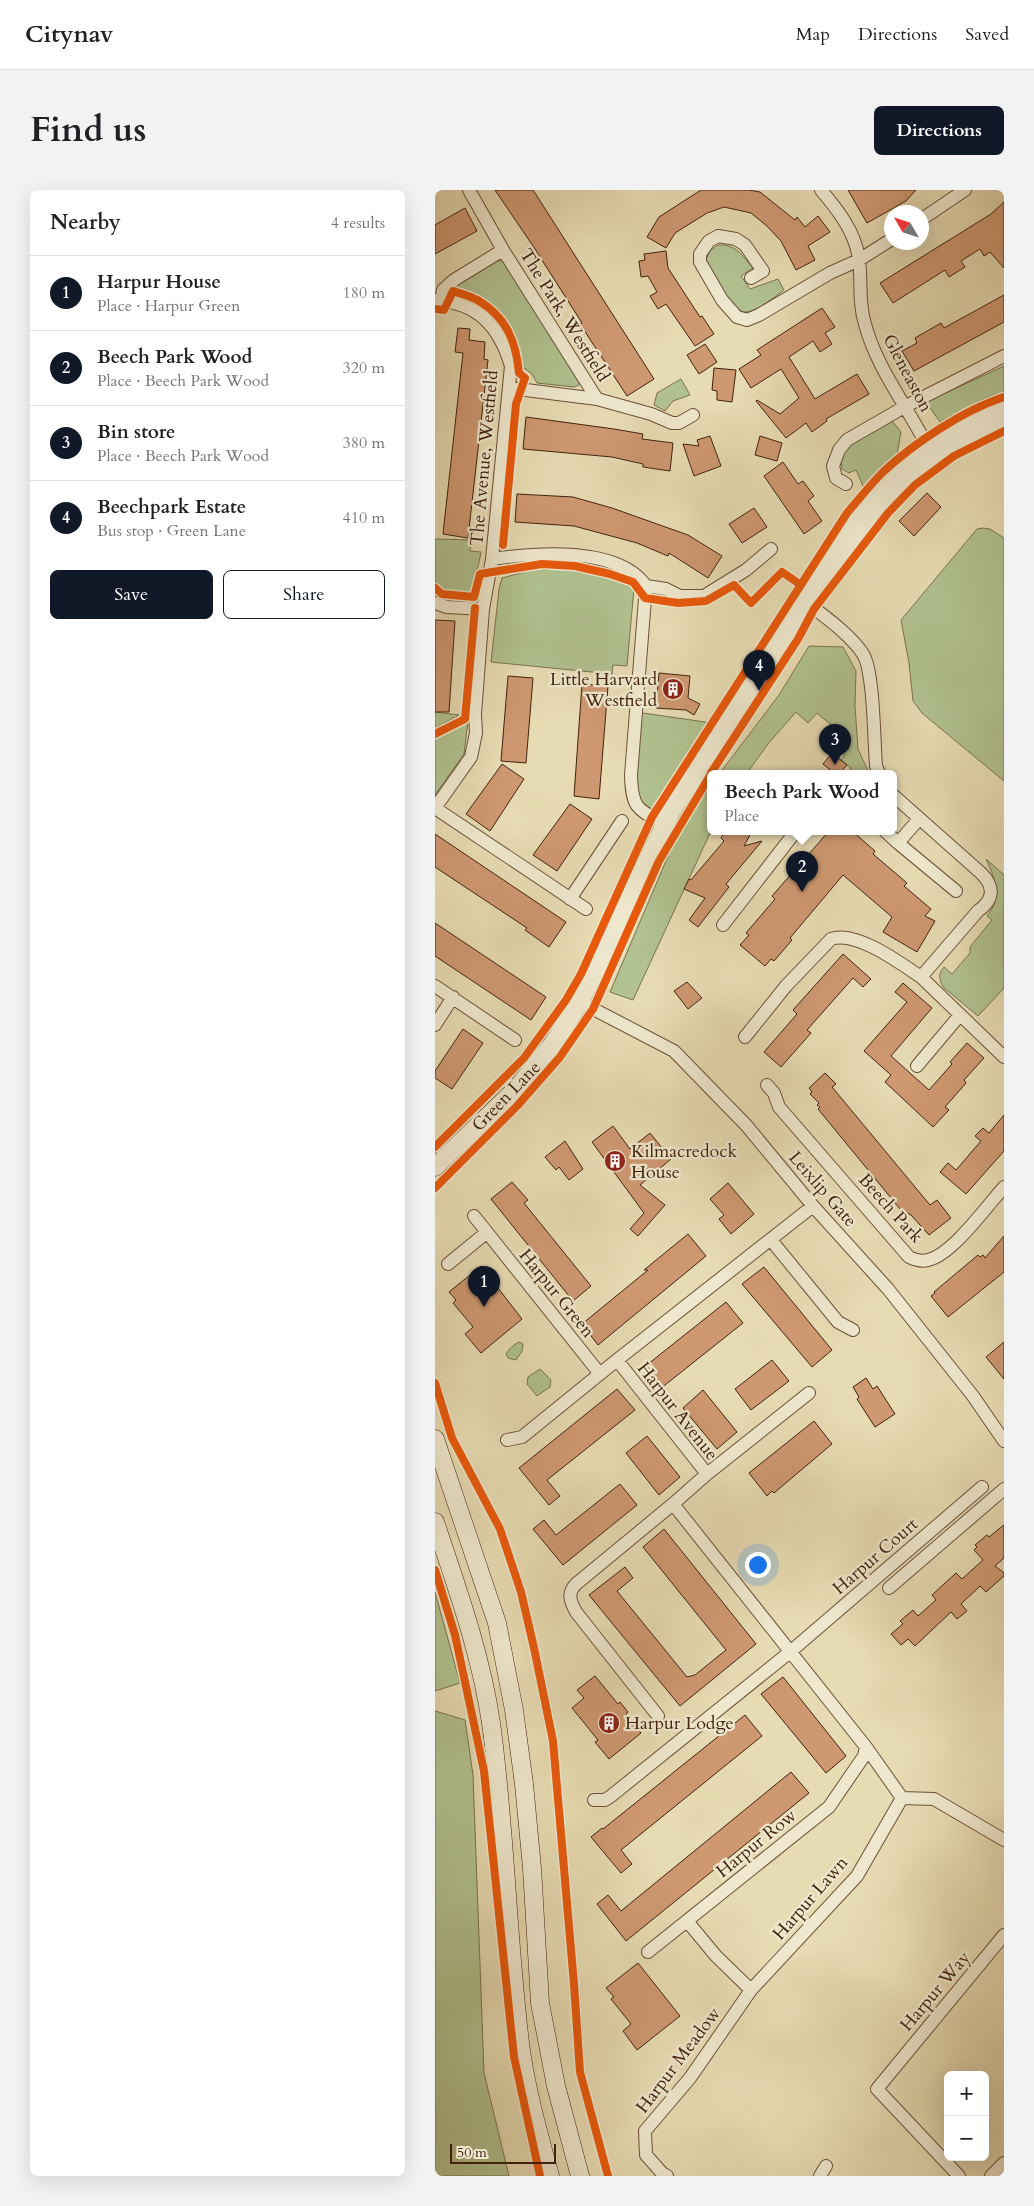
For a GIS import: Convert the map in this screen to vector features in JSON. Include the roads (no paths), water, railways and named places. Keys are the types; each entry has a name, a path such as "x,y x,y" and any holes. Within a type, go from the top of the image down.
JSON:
{"main road":[{"name":"Green Lane","path":"435,1167 517,1088 553,1045 580,1002 665,824 704,759 753,686 805,602 828,580 867,529 933,451 992,410 1004,405"},
{"path":"933,451 983,422 1004,419"},
{"name":"Green Lane","path":"933,451 1004,423"},
{"path":"435,1439 497,1623 514,1710 525,1784 540,2003 556,2086 580,2176"},
{"path":"435,1522 482,1676 491,1722 502,1818 512,1965 522,2052 536,2124 550,2176"}],"street":[{"name":"The Park, Westfield","path":"469,190 503,250 597,399"},
{"name":"Gleneaston","path":"821,190 839,212 855,240 859,260 859,292 865,324 879,361 933,451"},
{"path":"929,214 965,190"},
{"path":"751,278 763,271 745,245 736,239 717,236 709,241 700,254 700,262 722,300 737,317 747,320 759,315 830,273 859,260 884,244"},
{"name":"The Park, Westfield","path":"438,300 443,290 454,280 503,250"},
{"name":"The Avenue, Westfield","path":"438,300 470,308 485,317 493,326 507,353 511,366 492,559 565,554 591,557 631,571 639,576 645,586"},
{"path":"846,484 836,478 833,466 839,450 847,440 906,406 1004,356"},
{"name":"The Park, Westfield","path":"510,388 597,399 651,414 672,423 679,423 693,415"},
{"path":"665,824 640,810 635,804 631,792 645,586 667,590 680,596 704,596 746,570 771,549"},
{"path":"492,559 483,609 475,714 476,733 471,757 435,808 586,909"},
{"path":"805,602 856,645 865,656 873,706 878,770"},
{"path":"435,603 447,607 483,609"},
{"path":"897,800 988,880 991,893 988,904 978,911 921,977"},
{"path":"898,843 919,819"},
{"path":"570,899 622,821"},
{"path":"723,925 793,835"},
{"path":"889,835 956,891"},
{"path":"745,1037 786,986 825,943 840,936 880,951 921,977 1004,1058"},
{"path":"435,986 515,1040"},
{"path":"435,1025 453,997"},
{"name":"Leixlip Gate","path":"580,1002 674,1051 746,1126 813,1206 887,1289 973,1396 1004,1440"},
{"path":"917,1066 960,1015"},
{"name":"Beech Park","path":"767,1085 774,1093 779,1107 909,1256 916,1260 926,1261 936,1258 951,1246 965,1233 1004,1187"},
{"name":"Harpur Avenue","path":"658,1716 576,1612 570,1601 571,1589 707,1474 617,1360 813,1206"},
{"name":"Harpur Green","path":"473,1216 600,1374"},
{"path":"449,1264 486,1233"},
{"path":"771,1240 838,1322 853,1330"},
{"path":"507,1440 522,1437 617,1360"},
{"path":"707,1474 809,1393"},
{"name":"Harpur Court","path":"594,1800 605,1800 611,1796 790,1652 982,1488"},
{"path":"889,1588 1004,1489"},
{"path":"673,1504 866,1746 902,1798 934,1800 1004,1840"},
{"name":"Harpur Row","path":"648,1952 829,1807 864,1756 866,1746"},
{"name":"Harpur Lawn","path":"751,1990 857,1876 902,1798"},
{"path":"687,1921 716,1956 751,1990"},
{"name":"Harpur Way","path":"959,2176 877,2089 1004,1935"},
{"name":"Harpur Meadow","path":"667,2176 646,2154 645,2131 690,2078 751,1990"},
{"path":"991,2176 1004,2163"}],"place":[{"name":"Little Harvard Westfield","path":"673,689"},
{"name":"Beechpark Estate","path":"759,691"},
{"name":"Bin store","path":"835,765"},
{"name":"Beech Park Wood","path":"802,892"},
{"name":"Kilmacredock House","path":"615,1161"},
{"name":"Harpur House","path":"484,1307"},
{"name":"Harpur Lodge","path":"609,1723"}]}
